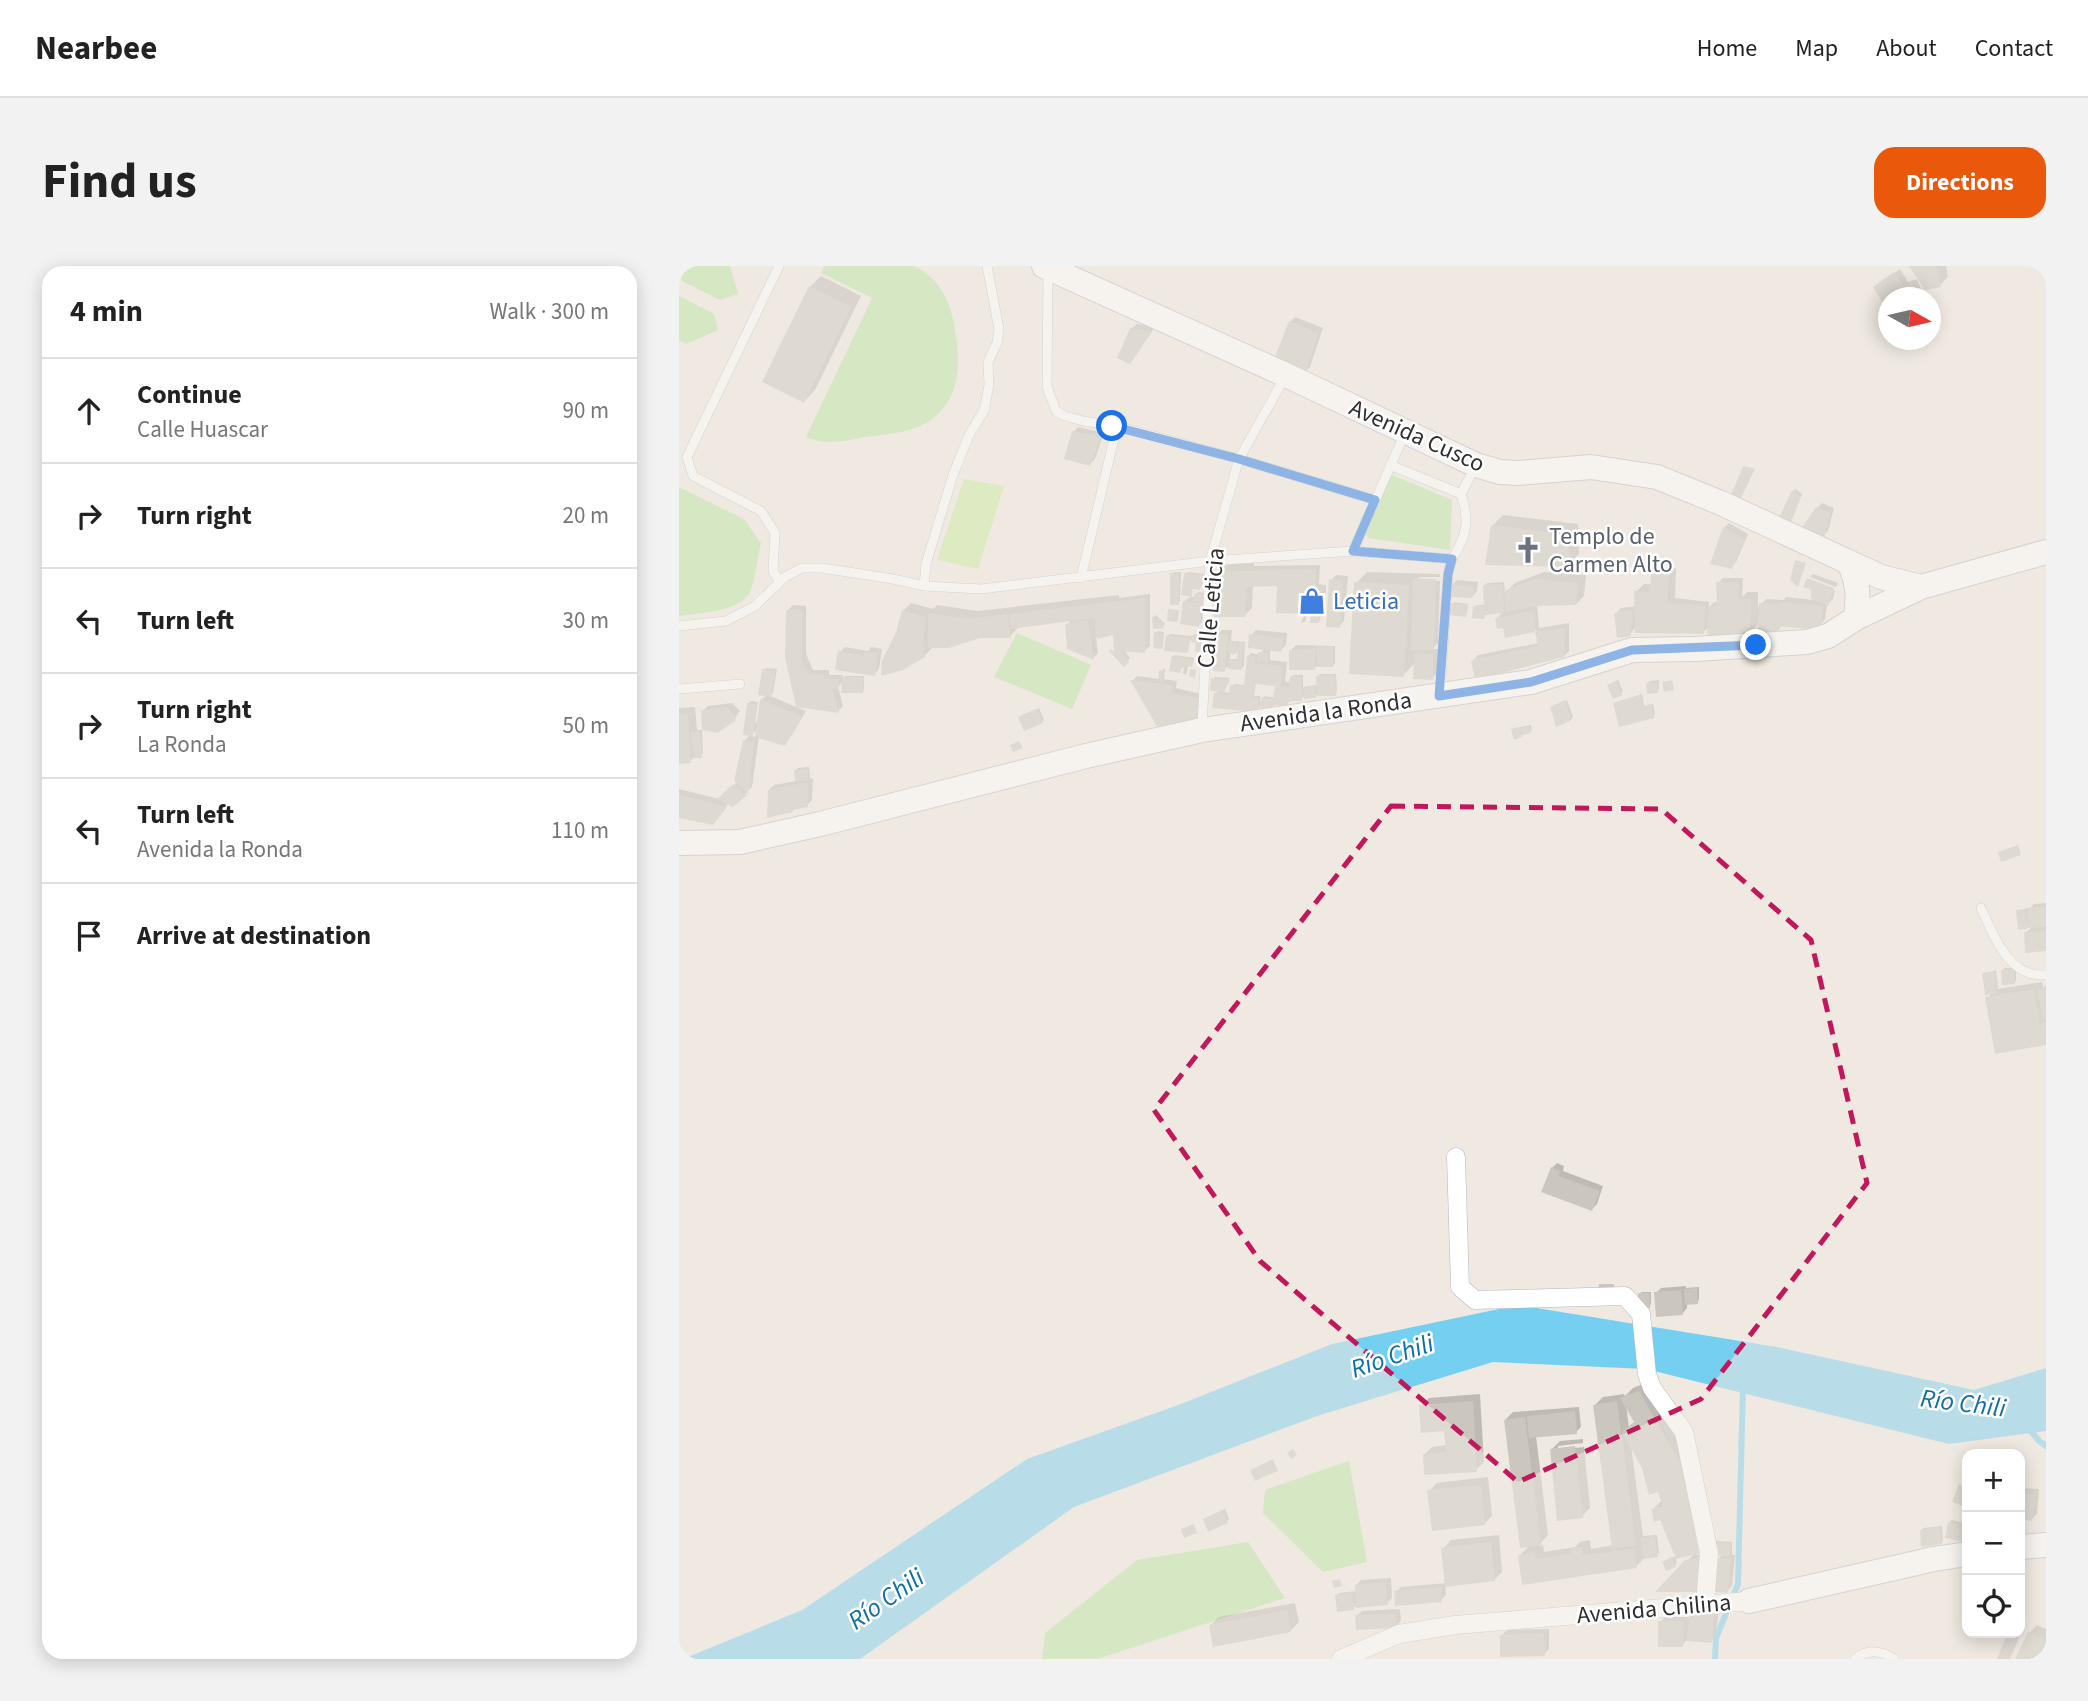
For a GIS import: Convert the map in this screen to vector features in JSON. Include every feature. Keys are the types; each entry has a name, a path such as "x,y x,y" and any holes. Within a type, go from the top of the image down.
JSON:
{"main road":[{"name":"Avenida Cusco","path":"1046,267 1286,375 1476,465 1500,472 1518,473 1591,467 1657,477 1721,503 1881,577 1921,587"},
{"name":"Avenida la Ronda","path":"679,843 740,842 1202,730 1531,682 1632,650 1807,642 1828,636 1856,618 1921,587 2046,552"},
{"path":"1849,562 1857,582 1859,599 1856,618"},
{"path":"2025,1547 2046,1545"},
{"name":"Avenida Chilina","path":"1749,1601 1962,1555"}],"street":[{"path":"1456,1157 1461,1287 1475,1300 1625,1296 1641,1314 1647,1374 1652,1388 1684,1432 1709,1553 1713,1604"},
{"name":"Avenida Chilina","path":"1341,1659 1399,1633 1749,1601"}],"lane":[{"path":"779,266 687,457 693,476 761,511 775,533 773,571 780,582"},
{"path":"924,586 926,564 953,475 969,435 984,411 989,385 988,362 997,344 999,329 987,266"},
{"path":"1046,267 1047,387 1056,411 1083,421 1117,426 1239,459 1375,500"},
{"name":"Calle Leticia","path":"1202,730 1210,561 1239,459 1286,375"},
{"path":"1081,578 1117,426"},
{"path":"1353,551 1405,433"},
{"path":"1390,465 1461,494"},
{"path":"1439,696 1448,574 1452,559 1463,542 1467,511 1461,494 1476,465"},
{"path":"679,626 726,621 755,606 780,582 801,568 822,568 924,586 981,589 1210,561 1353,551 1452,559"},
{"path":"679,690 740,684"},
{"path":"1981,908 1991,930 2013,964 2029,973 2046,975"},
{"path":"1855,1659 1869,1651 1878,1651 1894,1659"}],"highlighted area":[{"path":"1391,806 1661,809 1811,940 1867,1183 1701,1399 1518,1482 1260,1261 1154,1110"}],"green space":[{"path":"679,266 730,266 738,294 720,300 682,281"},
{"path":"825,266 914,266 939,286 952,314 958,369 950,398 928,422 902,432 842,441 828,442 806,437 872,298 821,273"},
{"path":"679,296 714,314 718,330 686,344 679,340"},
{"path":"1390,474 1452,500 1450,550 1368,538 1365,533"},
{"path":"964,479 1004,486 978,569 937,560"},
{"path":"679,487 744,519 761,543 752,588 745,599 737,604 679,616"},
{"path":"1017,633 1091,665 1072,709 994,677"},
{"path":"1349,1461 1367,1562 1323,1572 1263,1513 1265,1490"},
{"path":"1248,1542 1285,1598 1097,1659 1042,1659 1045,1633 1137,1560"}],"water":[{"name":"Río Chili","path":"1518,1305 1777,1347 1974,1390 2046,1368 2046,1431 1949,1444 1646,1369 1493,1362 1317,1416 1074,1507 860,1659 683,1659 802,1610 1027,1459 1181,1404 1332,1344"}],"building":[{"path":"1909,266 1937,266 1941,287 1923,287"},
{"path":"1894,272 1903,286 1912,283 1914,287 1878,287 1878,295 1873,287"},
{"path":"809,286 851,307 804,403 762,382"},
{"path":"1289,321 1319,333 1305,374 1275,357"},
{"path":"1130,328 1152,332 1130,364 1117,358"},
{"path":"1072,431 1101,437 1090,466 1064,459"},
{"path":"1743,466 1755,469 1740,500 1731,495"},
{"path":"1792,490 1801,497 1791,522 1780,516"},
{"path":"1816,507 1830,513 1824,538 1802,528"},
{"name":"Templo de Carmen Alto","path":"1491,525 1568,535 1569,567 1485,565"},
{"path":"1723,527 1744,540 1732,569 1710,564"},
{"path":"1795,560 1806,563 1798,587 1790,580"},
{"path":"1316,569 1315,589 1322,590 1319,623 1310,623 1311,614 1276,613 1277,586 1246,587 1245,617 1214,617 1216,572"},
{"path":"1170,573 1179,574 1179,605 1170,605"},
{"path":"1184,573 1202,575 1200,590 1192,589 1192,597 1181,595"},
{"path":"1651,574 1669,575 1667,603 1705,606 1704,634 1635,633 1634,591 1650,592"},
{"path":"1413,578 1436,579 1434,650 1411,650"},
{"path":"1807,578 1834,588 1828,606 1811,599 1811,590 1803,587"},
{"path":"1329,579 1343,580 1340,628 1326,627"},
{"path":"1535,579 1579,583 1576,605 1538,606 1506,612 1504,591"},
{"path":"1354,582 1409,585 1404,677 1349,674"},
{"path":"1716,582 1739,583 1738,599 1751,599 1750,635 1707,635 1708,606 1717,606"},
{"path":"1451,584 1474,587 1472,598 1449,597"},
{"path":"1503,584 1504,613 1485,615 1484,619 1472,618 1473,606 1484,606 1483,585"},
{"path":"1195,593 1204,595 1203,602 1193,601"},
{"path":"1145,598 1145,653 1121,651 1129,662 1124,667 1108,650 1114,651 1113,635 1097,639 1094,618 1011,629 1009,614"},
{"path":"1183,601 1202,603 1199,627 1180,624"},
{"path":"1450,603 1467,605 1466,617 1449,615"},
{"path":"1759,603 1823,606 1821,626 1807,629 1778,626 1778,633 1758,633"},
{"path":"1168,609 1179,610 1178,622 1167,621"},
{"path":"786,610 802,610 802,660 808,674 824,675 824,679 839,679 838,689 832,689 839,713 796,707 785,657"},
{"path":"902,610 926,617 923,641 925,657 903,670 881,676 882,661 896,632"},
{"path":"1632,610 1633,623 1629,623 1631,636 1617,638 1614,613"},
{"path":"1533,611 1535,632 1505,638 1503,628 1497,629 1495,618"},
{"path":"928,613 968,619 1007,614 1011,638 980,638 949,648 928,648"},
{"path":"1152,616 1161,621 1164,628 1153,629"},
{"path":"1088,620 1094,660 1067,649 1065,624"},
{"path":"1565,628 1564,657 1475,680 1471,660 1538,646 1535,632"},
{"path":"1154,632 1163,634 1162,649 1153,648"},
{"path":"1216,634 1228,635 1225,672 1213,671"},
{"path":"1249,634 1283,638 1281,652 1248,648"},
{"path":"1166,635 1190,638 1188,653 1164,651"},
{"path":"1192,635 1197,636 1196,641 1201,642 1199,652 1195,652 1196,643 1191,642"},
{"path":"1229,642 1237,643 1236,654 1228,654"},
{"path":"1238,643 1244,643 1242,670 1228,669 1229,660 1237,661"},
{"path":"1317,647 1333,647 1333,667 1317,667"},
{"path":"1315,649 1315,670 1289,670 1289,650"},
{"path":"838,651 864,655 865,652 878,653 875,676 835,670"},
{"path":"1258,652 1269,653 1268,662 1257,662"},
{"path":"1414,653 1433,654 1433,680 1413,679"},
{"path":"1247,655 1255,656 1254,663 1282,666 1281,686 1289,687 1290,676 1302,677 1302,701 1288,701 1288,706 1273,705 1272,714 1260,713 1261,697 1273,699 1275,686 1255,684 1253,697 1259,698 1257,712 1212,708 1214,693 1229,695 1230,685 1244,686"},
{"path":"1172,656 1193,660 1192,667 1182,665 1180,673 1169,671"},
{"path":"762,669 775,671 771,697 758,695"},
{"path":"1190,669 1196,670 1195,678 1189,676"},
{"path":"1159,670 1164,671 1163,682 1158,681"},
{"path":"1335,675 1336,696 1317,696 1316,676"},
{"path":"842,677 863,677 863,693 841,693"},
{"path":"1211,678 1230,680 1224,692 1210,691"},
{"path":"1130,680 1172,685 1172,693 1201,699 1200,728 1158,728"},
{"path":"1672,680 1674,690 1664,692 1662,682"},
{"path":"1616,681 1622,695 1613,699 1607,685"},
{"path":"1657,682 1658,693 1647,694 1646,683"},
{"path":"1315,686 1316,698 1304,699 1303,687"},
{"path":"1640,695 1642,707 1651,704 1654,718 1619,727 1613,703"},
{"path":"760,699 802,717 785,746 755,737"},
{"path":"1565,700 1572,720 1556,727 1550,707"},
{"path":"747,703 757,704 753,736 743,735"},
{"path":"727,707 736,717 735,721 717,733 702,730 701,710"},
{"path":"1037,709 1043,723 1024,731 1018,717"},
{"path":"688,714 691,763 679,764 679,715"},
{"path":"1529,726 1531,733 1523,735 1521,728"},
{"path":"1520,727 1522,737 1514,740 1511,729"},
{"path":"700,731 702,758 694,758 691,732"},
{"path":"743,740 754,742 748,794 734,781"},
{"path":"1019,741 1023,748 1013,752 1010,745"},
{"path":"808,769 808,780 795,781 794,770"},
{"path":"808,782 808,807 767,818 768,790"},
{"path":"733,784 747,795 733,807 717,799"},
{"path":"679,795 727,807 713,825 679,818"},
{"path":"2018,845 2021,855 2001,862 1998,852"},
{"path":"2046,907 2046,927 2028,928 2027,908"},
{"path":"2026,909 2027,929 2018,930 2016,910"},
{"path":"2046,931 2046,951 2025,953 2024,932"},
{"path":"2014,969 2015,984 2002,985 2001,970"},
{"path":"1995,971 1997,994 1985,995 1982,973"},
{"path":"2034,989 2042,1037 2041,1023 2046,1022 2046,1045 1995,1054 1985,997"},
{"path":"2046,989 2046,1019 2042,1019 2038,990"},
{"path":"1551,1167 1560,1171 1559,1176 1600,1191 1592,1211 1541,1192"},
{"path":"1599,1284 1614,1284 1614,1295 1598,1295"},
{"path":"1697,1288 1698,1304 1685,1305 1684,1289"},
{"path":"1681,1290 1683,1315 1656,1317 1654,1292"},
{"path":"1638,1293 1650,1293 1650,1308 1638,1308"},
{"path":"1639,1391 1679,1462 1700,1553 1676,1559 1660,1520 1654,1522 1651,1509 1663,1507 1658,1492 1649,1495 1642,1468 1622,1432 1634,1422 1620,1398"},
{"path":"1473,1401 1477,1472 1424,1475 1423,1454 1446,1452 1444,1431 1421,1433 1419,1405"},
{"path":"1617,1401 1636,1545 1612,1549 1593,1405"},
{"path":"1575,1411 1577,1434 1529,1438 1527,1416"},
{"path":"1525,1417 1541,1545 1520,1548 1504,1420"},
{"path":"1575,1446 1583,1518 1557,1521 1550,1449"},
{"path":"1293,1449 1297,1455 1291,1459 1287,1453"},
{"path":"1273,1459 1278,1471 1255,1481 1250,1470"},
{"path":"1959,1484 1962,1486 1962,1506 1952,1502"},
{"path":"1481,1485 1485,1525 1432,1531 1427,1490"},
{"path":"2025,1493 2035,1494 2032,1521 2025,1520"},
{"path":"1222,1510 1228,1523 1208,1532 1203,1519"},
{"path":"1948,1522 1962,1525 1962,1542 1945,1538"},
{"path":"1194,1524 1197,1533 1184,1538 1181,1529"},
{"path":"1940,1527 1942,1544 1921,1547 1920,1530"},
{"path":"1655,1536 1658,1557 1644,1559 1641,1538"},
{"path":"1491,1542 1495,1581 1445,1587 1441,1548"},
{"path":"1712,1543 1731,1543 1730,1556 1712,1555"},
{"path":"1582,1547 1583,1556 1634,1548 1637,1568 1522,1585 1518,1555 1535,1552 1536,1559 1571,1554 1570,1549"},
{"path":"1672,1557 1676,1567 1666,1571 1662,1562"},
{"path":"1699,1558 1698,1592 1655,1592 1685,1560"},
{"path":"1716,1558 1731,1559 1728,1593 1713,1592"},
{"path":"1340,1579 1342,1586 1334,1588 1332,1581"},
{"path":"1386,1582 1388,1605 1356,1608 1355,1585"},
{"path":"1441,1587 1442,1602 1395,1606 1394,1591"},
{"path":"1352,1593 1354,1610 1337,1612 1335,1595"},
{"path":"1690,1609 1714,1611 1712,1643 1687,1641"},
{"path":"1287,1610 1291,1632 1213,1647 1209,1625"},
{"path":"1396,1614 1396,1628 1356,1630 1355,1615"},
{"path":"1658,1621 1683,1621 1683,1647 1658,1647"},
{"path":"2028,1632 2046,1641 2046,1659 2015,1659"},
{"path":"1544,1633 1545,1656 1500,1657 1500,1635"},
{"path":"2006,1638 2018,1640 2010,1659 1997,1659"}],"waterway":[{"path":"1715,1659 1716,1638 1738,1584 1743,1385"},
{"path":"2028,1428 2046,1446"}],"place":[{"name":"Templo de Carmen Alto","path":"1528,550"},
{"name":"Leticia","path":"1312,601"}],"route":[{"path":"1112,426 1239,459 1375,500 1353,551 1452,559 1448,574 1439,696 1531,682 1632,650 1756,645"}]}
